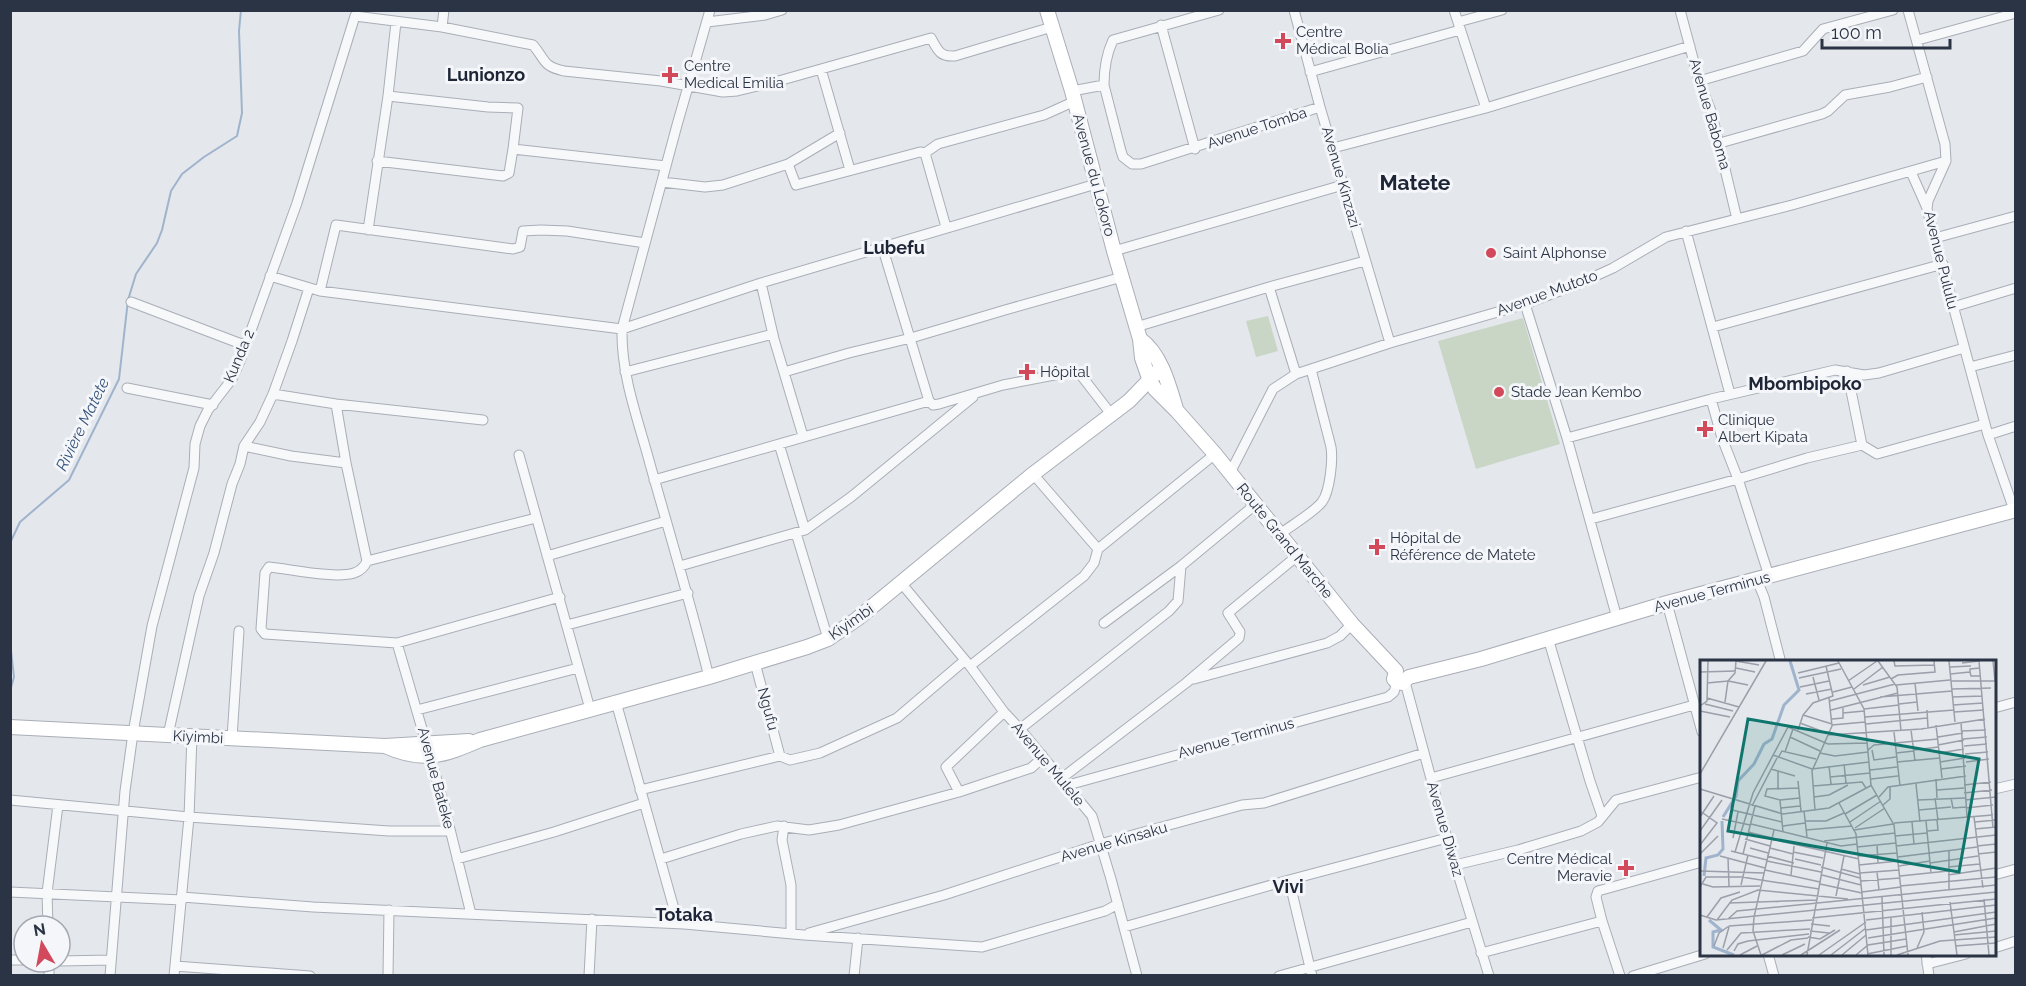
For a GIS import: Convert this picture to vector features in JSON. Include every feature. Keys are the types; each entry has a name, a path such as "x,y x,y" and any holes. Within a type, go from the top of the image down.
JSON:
{"street":[{"path":"442,27 444,10"},
{"path":"709,677 621,352 622,329 710,10"},
{"path":"707,22 765,15 782,10"},
{"name":"Avenue du Lokoro","path":"1047,10 1074,96 1138,333 1142,358 1152,385"},
{"name":"Avenue Tomba","path":"1219,10 1113,40 1107,51 1104,85 1123,157 1132,164 1141,164 1195,149 1320,108"},
{"name":"Avenue Kinzazi","path":"1294,10 1320,108 1390,343"},
{"path":"1454,10 1486,108"},
{"path":"1311,72 1459,26 1502,10"},
{"name":"Avenue Baboma","path":"1680,10 1699,81 1720,143 1737,219"},
{"path":"1699,81 1803,51 1823,29 1893,10"},
{"path":"1908,10 1918,40 1944,144 1946,161"},
{"path":"1918,40 2016,13"},
{"name":"Kunda 2","path":"110,975 123,811 133,733 152,626 194,468 195,444 208,410 232,379 297,203 355,16 396,22"},
{"path":"368,230 388,96 396,22 442,27 533,45 542,61 550,68 661,81 723,92 737,91 931,38 939,53 946,57 955,57 1052,27"},
{"name":"Avenue Tomba","path":"1161,25 1195,149"},
{"path":"1333,148 1486,108 1690,46"},
{"path":"821,69 850,170"},
{"path":"1720,143 1822,114 1845,95 1890,87 1927,77"},
{"path":"788,164 796,185 920,152 925,153 938,144 1044,115 1074,96 1104,85"},
{"path":"377,161 503,176 509,173 513,150 518,108 388,96"},
{"path":"662,182 694,187 723,185 788,164 840,133"},
{"path":"513,150 666,166"},
{"path":"925,153 946,227"},
{"name":"Avenue Mutoto","path":"1230,473 1272,388 1296,374 1390,343 1525,304 1612,268 1666,237 1946,161"},
{"name":"Avenue Pululu","path":"1946,161 1928,201 1927,209 1988,435 2015,510"},
{"path":"1911,172 1927,209"},
{"path":"270,276 320,291 622,329 761,283 1096,184"},
{"path":"1114,251 1343,185"},
{"path":"1935,238 2016,216"},
{"path":"320,291 336,225 513,249 520,247 523,231 541,230 567,231 645,243"},
{"path":"1686,231 1730,394"},
{"path":"882,246 929,401 933,405 1003,385 1075,371 1111,414"},
{"path":"1138,333 1269,287 1365,261"},
{"path":"1713,327 1942,264"},
{"path":"784,372 1122,277"},
{"path":"761,283 773,334 803,436"},
{"path":"1269,287 1296,374"},
{"path":"168,735 199,596 214,553 232,484 244,446 260,422 273,394 309,288"},
{"path":"1953,307 2016,288"},
{"path":"131,302 244,345"},
{"path":"1525,304 1567,438 1617,618"},
{"name":"Avenue du Lokoro","path":"1138,333 1151,348 1161,368"},
{"path":"625,372 773,334"},
{"path":"1567,438 1730,394 1835,370 1864,375 1879,374 1964,348"},
{"path":"1970,367 2016,355"},
{"name":"Route Grand Marche","path":"1161,368 1177,411"},
{"name":"Kiyimbi","path":"1152,385 1161,368"},
{"path":"1280,534 1323,501 1331,473 1333,457 1311,369"},
{"path":"1847,371 1862,445"},
{"name":"Kiyimbi","path":"480,740 709,677 828,639 902,584 1033,474 1111,414 1152,385 1168,382"},
{"name":"Route Grand Marche","path":"1152,385 1215,454 1352,624 1402,678"},
{"path":"127,388 213,405"},
{"path":"680,566 800,532 851,497 977,393"},
{"path":"273,394 336,404 483,420"},
{"path":"1711,399 1722,438 1738,479 1763,578 1780,660"},
{"path":"654,480 929,401"},
{"path":"336,404 366,565 354,573 341,574 269,567 261,629 265,634 397,643 560,597"},
{"path":"1590,519 1807,458 1862,445 1877,454 1985,424"},
{"path":"1988,435 2016,426"},
{"path":"778,444 828,639"},
{"path":"244,446 291,456 346,463"},
{"path":"640,790 780,756 790,760 820,753 897,718 1084,576 1094,563 1098,549 1215,454"},
{"path":"519,455 590,709"},
{"path":"1033,474 1098,549"},
{"path":"1104,623 1181,567 1256,504"},
{"name":"Avenue Terminus","path":"1065,782 1388,697 1394,692 1402,678 1481,658 1666,603 2015,510"},
{"path":"367,561 536,518"},
{"path":"547,556 666,521"},
{"path":"1065,782 1239,638 1240,632 1228,613 1297,556"},
{"path":"1020,729 1169,611 1178,601 1181,567"},
{"name":"Avenue Mulele","path":"902,584 1004,712 1092,816 1137,975"},
{"path":"567,625 688,593"},
{"path":"1666,603 1700,725"},
{"path":"1186,683 1199,677 1327,643 1340,636 1352,624"},
{"path":"232,738 239,632"},
{"path":"1548,638 1602,816"},
{"name":"Avenue Bateke","path":"397,643 430,757 471,914"},
{"name":"Ngufu","path":"755,663 780,756"},
{"path":"417,710 578,668"},
{"name":"Avenue Diwaz","path":"1402,678 1489,975"},
{"path":"1691,691 1700,688"},
{"path":"616,702 678,923"},
{"path":"1996,708 2016,702"},
{"path":"1431,778 1694,705"},
{"path":"959,792 946,767 1004,712"},
{"name":"Kiyimbi","path":"10,727 385,746"},
{"path":"192,736 189,817 175,971 310,975"},
{"path":"385,746 480,740"},
{"path":"385,746 415,756 430,757 480,740"},
{"name":"Avenue Kinsaku","path":"804,934 944,895 1100,844 1242,805 1264,803 1424,753"},
{"path":"661,859 741,834 777,826 800,830 829,828 959,792 1031,768 1042,755"},
{"path":"1455,865 1518,850 1581,831 1598,822 1616,800 1700,778"},
{"path":"1996,789 2016,784"},
{"path":"10,800 189,817 389,831 450,831"},
{"path":"457,859 554,832 644,803"},
{"path":"48,914 47,893 58,805"},
{"path":"784,826 782,840 791,885 790,933"},
{"path":"1124,927 1447,838"},
{"path":"1620,975 1602,921 1596,897 1598,891 1700,863"},
{"path":"1996,875 2016,869"},
{"path":"1289,880 1311,972"},
{"path":"10,892 182,898 678,923 982,947 1105,912 1118,904"},
{"path":"388,975 389,910"},
{"path":"589,975 592,919"},
{"path":"1481,953 1602,921"},
{"path":"1279,975 1311,972 1472,922"},
{"path":"854,975 858,938"},
{"path":"1996,948 2016,941"},
{"path":"1632,975 1700,955"},
{"path":"1769,956 1774,975"},
{"path":"1929,975 1927,959 1950,956"},
{"path":"72,961 111,960"}],"green space":[{"path":"1268,316 1278,351 1256,357 1246,321"},
{"name":"Stade Jean Kembo","path":"1523,318 1560,444 1476,469 1438,341"}],"waterway":[{"name":"Rivière Matete","path":"10,543 20,522 69,480 119,379 128,300 136,274 157,243 171,191 182,174 237,136 242,113 239,31 241,10"},
{"name":"Rivière Matete","path":"10,642 14,677 10,691"}],"place":[{"name":"Centre Médical Bolia","path":"1283,41"},
{"name":"Centre Medical Emilia","path":"670,75"},
{"name":"Saint Alphonse","path":"1491,253"},
{"name":"Hôpital","path":"1027,372"},
{"name":"Stade Jean Kembo","path":"1499,392"},
{"name":"Clinique Albert Kipata","path":"1705,429"},
{"name":"Hôpital de Référence de Matete","path":"1377,547"},
{"name":"Centre Médical Meravie","path":"1626,868"}],"district":[{"name":"Lunionzo","path":"486,75"},
{"name":"Matete","path":"1415,183"},
{"name":"Lubefu","path":"894,248"},
{"name":"Mbombipoko","path":"1805,384"},
{"name":"Vivi","path":"1288,887"},
{"name":"Totaka","path":"684,915"}]}
